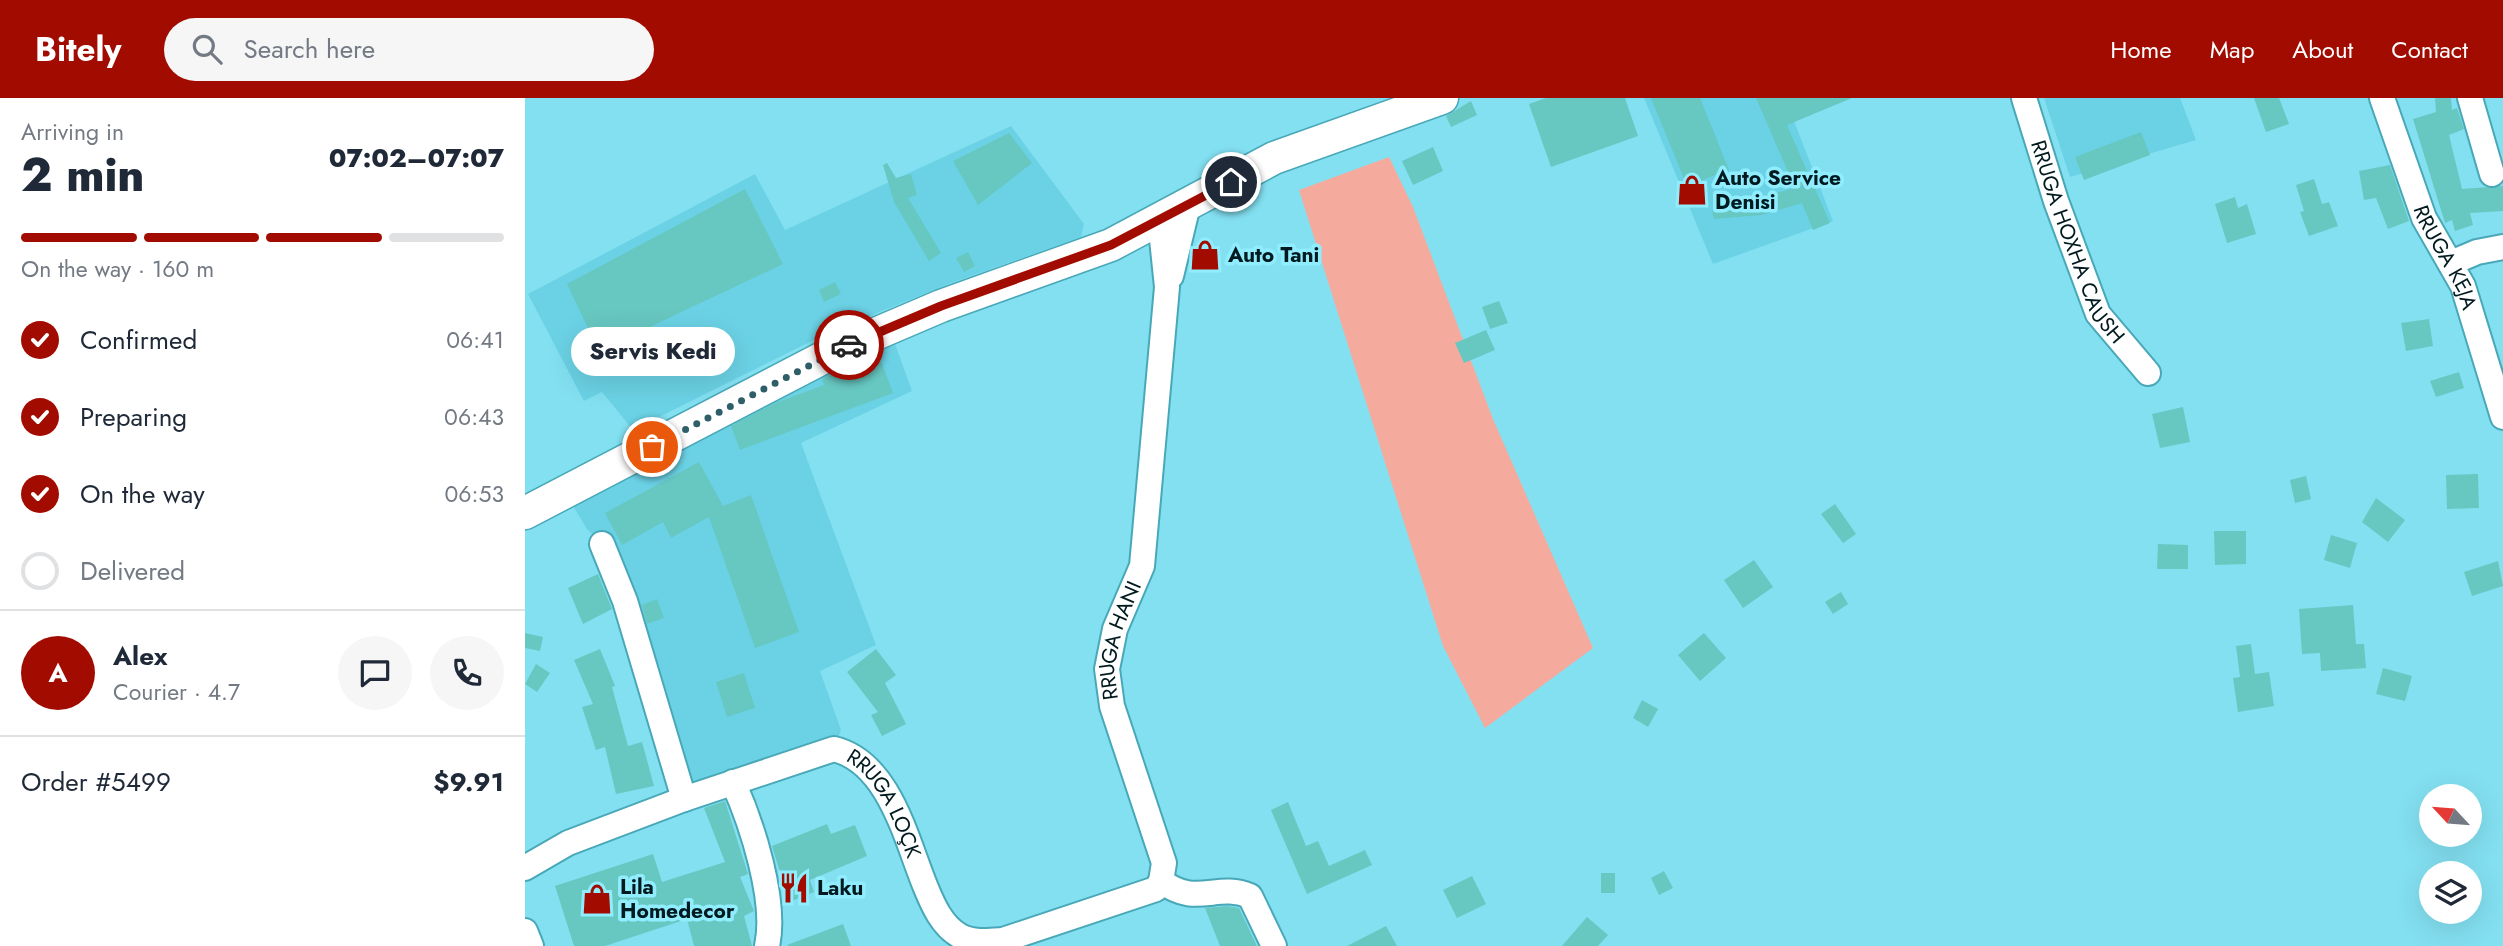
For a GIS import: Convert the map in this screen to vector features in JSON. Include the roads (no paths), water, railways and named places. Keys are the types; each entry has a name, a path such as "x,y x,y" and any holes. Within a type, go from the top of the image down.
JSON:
{"main road":[{"path":"525,513 838,350 941,306 1111,245 1274,158 1442,98"}],"street":[{"name":"RRUGA HOXHA CAUSH","path":"2024,98 2056,201 2098,314 2148,373"},
{"name":"RRUGA KEJA","path":"2382,98 2424,218 2463,286 2503,417"},
{"path":"2470,98 2492,174"},
{"name":"RRUGA HANI","path":"1161,881 1164,863 1112,706 1107,669 1115,629 1142,566 1167,287 1188,205"},
{"name":"RRUGA HANI","path":"1160,220 1167,287"},
{"path":"2451,263 2477,252 2503,247"},
{"path":"602,544 625,601 684,799"},
{"name":"RRUGA LOÇK","path":"525,869 568,843 684,799 834,749 851,753 882,782 934,908 960,936 981,941 1003,940 1150,892 1161,881"},
{"path":"733,782 767,895 770,932 767,946"},
{"path":"1161,881 1178,894 1240,892 1250,896 1274,946"},
{"path":"525,931 531,946"}],"place":[{"name":"Auto Service Denisi","path":"1692,190"},
{"name":"Auto Tani","path":"1205,255"},
{"name":"Servis Kedi","path":"652,447"},
{"name":"Laku","path":"794,888"},
{"name":"Lila Homedecor","path":"597,899"}]}
